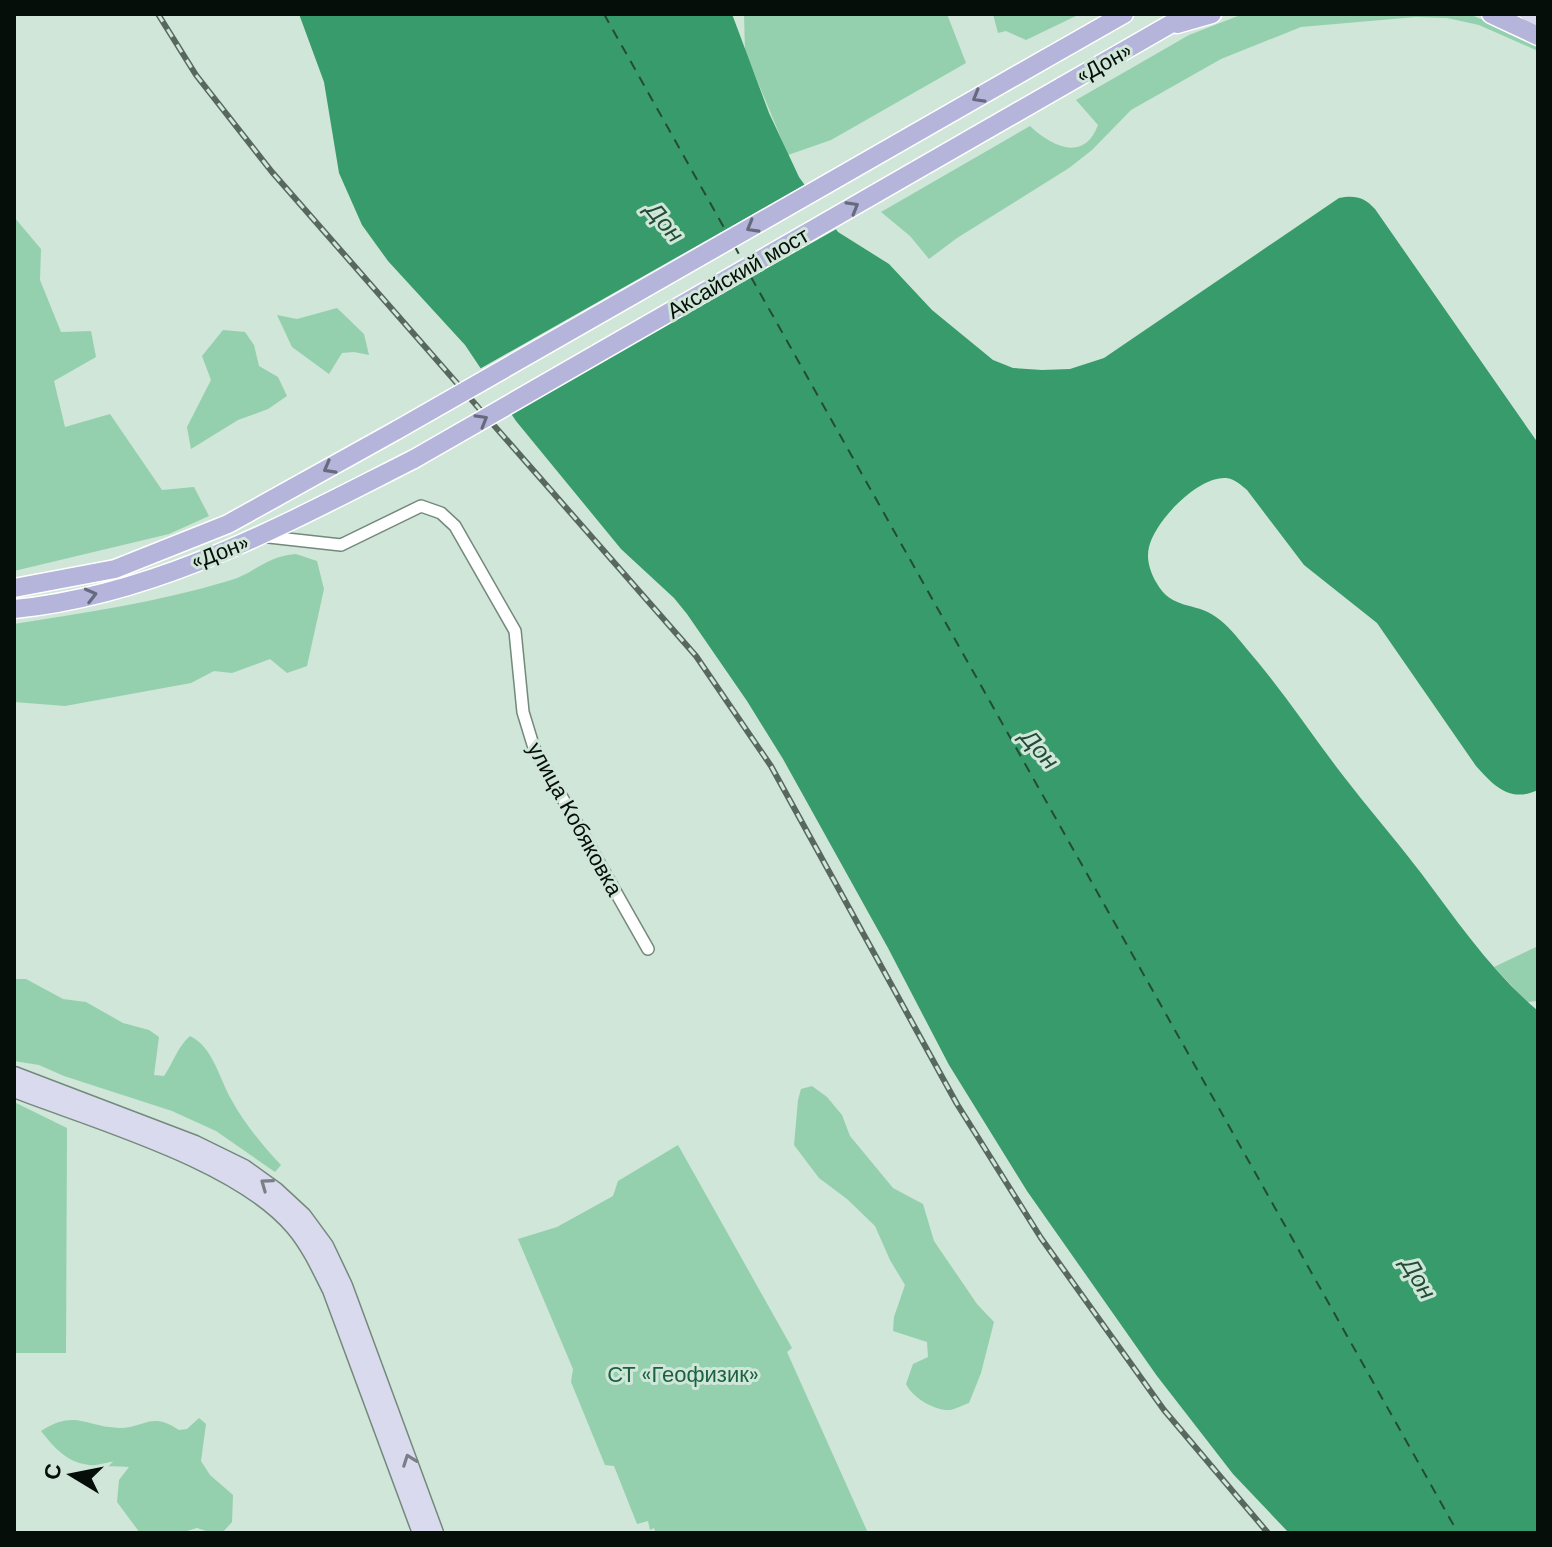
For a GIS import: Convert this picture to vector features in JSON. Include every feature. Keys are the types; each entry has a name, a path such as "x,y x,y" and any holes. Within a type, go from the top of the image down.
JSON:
{"main road":[{"path":"1083,37 1106,14"},
{"name":"«Дон»","path":"1045,59 1124,14"},
{"name":"«Дон»","path":"1061,87 1188,14"},
{"path":"1167,27 1212,14"},
{"path":"1491,14 1538,36"},
{"path":"1529,14 1538,21"},
{"name":"Аксайский мост","path":"397,430 1045,59"},
{"name":"Аксайский мост","path":"414,459 1061,87"},
{"name":"«Дон»","path":"14,585 115,569 228,524 397,430"},
{"name":"«Дон»","path":"14,609 52,605 122,587 238,547 414,459"},
{"path":"14,618 35,614 52,605"},
{"path":"14,1075 195,1144 244,1168 303,1216 322,1256 331,1290 421,1533"},
{"path":"14,1089 189,1156 235,1180 292,1224 322,1256 344,1286 435,1533"}],"street":[{"name":"улица Кобяковка","path":"260,536 341,545 421,506 441,513 455,526 515,631 519,647 523,712 534,748 648,949"}],"green space":[{"path":"744,14 947,14 966,63 831,140 788,155 745,51"},
{"path":"993,14 1080,14 1026,40 1006,31 998,33"},
{"path":"1243,14 1469,14 1538,43 1538,51 1479,25 1447,18 1416,17 1301,27 1221,59 1131,110 1092,150 1069,168 929,259 910,236 881,212 1030,126 1057,144 1076,147 1084,144 1098,125 1076,100 1189,35"},
{"path":"14,217 41,249 40,280 61,332 91,331 96,357 54,381 65,427 110,414 162,490 194,487 209,516 169,534 14,571"},
{"path":"337,308 364,334 369,355 342,353 329,374 292,347 277,315 297,319"},
{"path":"223,330 245,332 254,345 259,366 278,377 287,396 268,409 238,420 191,449 187,427 211,380 202,356"},
{"path":"296,554 317,561 324,589 307,666 287,673 270,659 232,673 214,671 191,683 65,706 14,702 14,624 175,595 237,578 276,558"},
{"path":"1538,946 1538,1001 1527,1002 1494,967"},
{"path":"14,979 26,979 63,999 86,1002 123,1023 149,1030 159,1037 154,1075 164,1076 190,1036 198,1041 210,1055 242,1117 281,1165 275,1172 216,1131 172,1111 39,1065 14,1061"},
{"path":"812,1086 827,1097 842,1115 850,1136 893,1188 923,1204 934,1241 977,1304 994,1322 981,1373 969,1403 950,1410 937,1408 918,1398 906,1384 913,1364 928,1357 927,1342 893,1331 894,1317 905,1285 875,1226 819,1178 794,1145 801,1089"},
{"path":"14,1102 67,1128 66,1353 14,1353"},
{"name":"СТ «Геофизик»","path":"678,1145 792,1348 787,1352 868,1533 656,1533 654,1528 650,1530 648,1521 637,1524 614,1466 605,1465 571,1382 573,1369 518,1239 557,1227 613,1196 618,1181"},
{"path":"199,1418 206,1424 201,1461 210,1475 233,1495 232,1522 222,1533 197,1528 180,1533 140,1533 117,1502 119,1480 129,1467 79,1463 61,1453 41,1431 72,1420 119,1428 155,1421 179,1430 187,1429"}],"water":[{"name":"Дон","path":"299,14 732,14 769,113 799,177 838,232 889,264 932,310 993,360 1013,368 1070,369 1104,358 1339,198 1359,198 1375,209 1538,443 1538,790 1519,795 1503,790 1476,766 1377,623 1304,565 1247,490 1235,481 1215,479 1179,502 1153,536 1148,560 1156,582 1169,597 1208,612 1236,635 1476,945 1505,980 1538,1011 1538,1533 1289,1533 1233,1474 1157,1376 1027,1191 949,1065 783,759 687,614 621,549 516,421 465,345 388,261 362,225 339,173 324,82"}],"pier":[{"path":"808,183 840,227 507,415 476,371"}],"ferry route":[{"path":"604,14 727,233"},
{"path":"734,245 742,260"},
{"path":"751,277 1458,1533"}],"railway":[{"path":"158,14 196,75 272,172 696,656 771,766 957,1104 1041,1238 1164,1410 1268,1533"}]}
